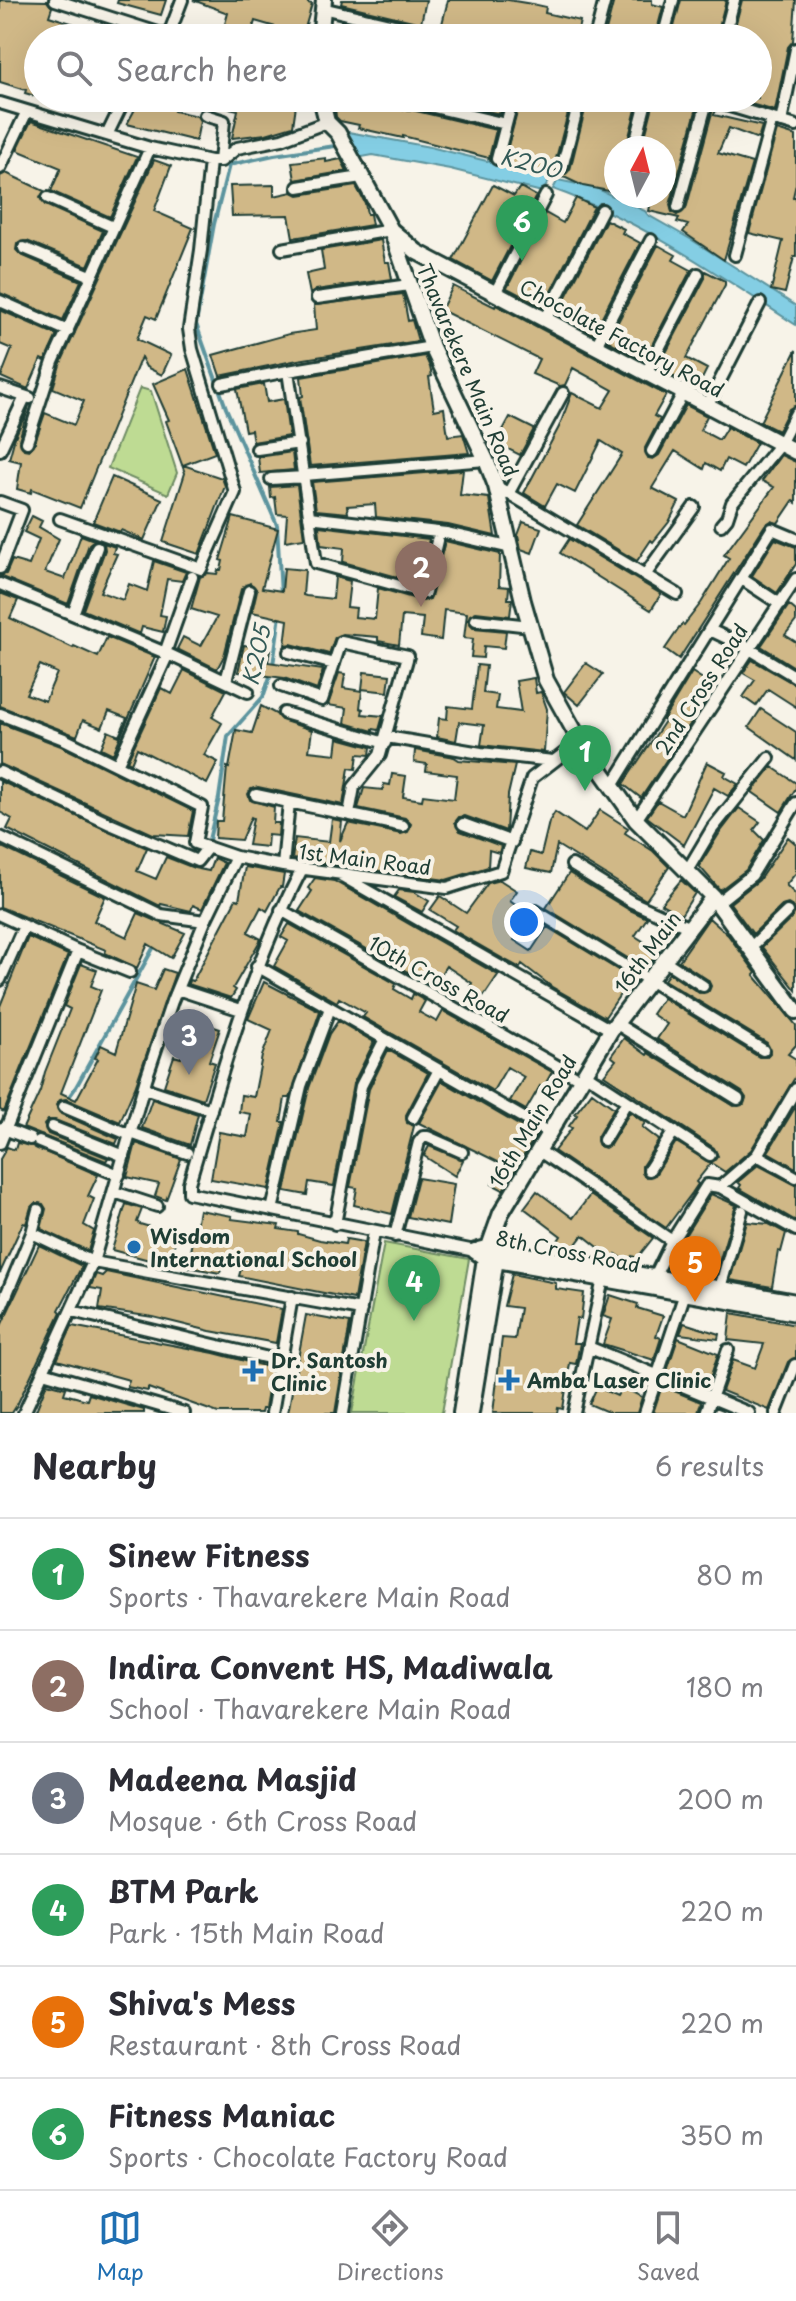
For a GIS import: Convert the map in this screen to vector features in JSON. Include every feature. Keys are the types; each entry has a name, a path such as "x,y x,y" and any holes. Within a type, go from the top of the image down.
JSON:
{"main road":[{"path":"321,24 323,4"},
{"path":"324,112 327,122 338,133 391,230"},
{"name":"Thavarekere Main Road","path":"391,230 432,347 502,490 530,626 546,680 580,741 636,820 715,900 794,1002"},
{"name":"Chocolate Factory Road","path":"391,230 417,252 796,452"},
{"name":"16th Main","path":"614,1027 715,900"},
{"name":"16th Main Road","path":"461,1413 489,1251 501,1213 614,1027"},
{"name":"16th Main Road","path":"471,1413 489,1251"},
{"name":"8th Cross Road","path":"489,1251 655,1276 796,1302"},
{"name":"8th Cross Road","path":"489,1251 603,1279 796,1313"}],"street":[{"path":"55,0 124,24"},
{"path":"173,24 182,0"},
{"path":"599,24 605,0"},
{"path":"667,24 673,0"},
{"path":"728,24 734,0"},
{"path":"323,4 397,24"},
{"path":"735,255 796,49"},
{"path":"0,103 24,110"},
{"path":"0,168 27,112"},
{"path":"30,112 150,148 217,161 237,148 282,139 327,122"},
{"path":"107,135 118,112"},
{"path":"455,112 506,124"},
{"path":"497,159 509,112"},
{"path":"562,168 576,112"},
{"path":"637,136 643,112"},
{"path":"678,207 702,112"},
{"path":"750,112 796,126"},
{"path":"60,519 201,569 235,492 192,349 189,329 224,121 205,115"},
{"path":"27,442 40,399 91,276 150,148"},
{"path":"298,187 361,177"},
{"path":"495,293 546,195"},
{"path":"48,198 113,227"},
{"path":"545,320 602,210"},
{"path":"282,249 391,230"},
{"path":"596,346 651,240"},
{"path":"24,248 91,276"},
{"path":"646,373 698,274"},
{"path":"317,298 409,285"},
{"path":"0,301 68,331"},
{"path":"707,406 760,303"},
{"path":"222,384 432,347"},
{"path":"288,371 316,563 425,593 439,532"},
{"path":"0,388 40,399"},
{"path":"563,393 502,490 677,594"},
{"path":"652,451 683,393"},
{"path":"0,450 25,397"},
{"path":"721,525 732,503 780,444 796,413"},
{"path":"257,449 300,443"},
{"path":"271,479 486,460"},
{"path":"0,502 22,510 0,568"},
{"path":"645,575 694,507"},
{"path":"309,517 439,532 512,548"},
{"path":"612,786 772,529 796,539"},
{"path":"73,614 97,547"},
{"path":"117,765 167,654 192,577"},
{"path":"742,579 780,604"},
{"name":"2nd Cross Road","path":"636,820 796,579"},
{"path":"0,584 167,654 248,692"},
{"path":"226,681 249,591"},
{"path":"476,620 530,626"},
{"path":"710,630 748,648 796,677"},
{"path":"281,686 322,700 341,642 408,656 386,740 380,755 354,787 349,814"},
{"path":"289,652 334,664"},
{"path":"284,713 386,740 553,761"},
{"path":"0,714 64,739 202,807 195,843 208,847 197,861 0,772"},
{"name":"1st Main Road","path":"208,847 236,857 283,866 447,888 501,871 532,778 580,741"},
{"path":"687,871 712,829 769,758"},
{"path":"256,795 403,826"},
{"path":"283,866 289,802"},
{"path":"715,900 752,875 796,803"},
{"path":"463,824 512,842"},
{"path":"0,837 161,915 205,921"},
{"path":"24,1413 93,1262 144,1088 177,989 236,857"},
{"path":"572,865 632,902 690,928"},
{"path":"144,1088 211,1110 257,966 302,869"},
{"path":"338,874 738,1099"},
{"name":"10th Cross Road","path":"281,910 627,1101 710,1155"},
{"path":"536,911 763,1050"},
{"path":"750,948 787,912"},
{"path":"0,915 130,972"},
{"path":"0,980 24,926"},
{"path":"0,1143 3,1128 78,951"},
{"path":"665,961 703,986"},
{"path":"257,966 548,1132"},
{"path":"177,989 241,1010"},
{"path":"272,1210 301,1086 330,1008"},
{"path":"335,1224 361,1086 385,1039"},
{"path":"413,1118 439,1070"},
{"path":"720,1187 757,1155 796,1089"},
{"path":"604,1140 627,1101"},
{"path":"64,1107 187,1153"},
{"name":"8th Cross Road","path":"211,1110 189,1183 189,1193 374,1232 489,1251"},
{"path":"52,1127 124,1156"},
{"path":"3,1128 119,1175"},
{"path":"649,1170 674,1131"},
{"path":"395,1236 419,1142 423,1137 428,1137 462,1152"},
{"path":"538,1150 672,1241"},
{"path":"757,1155 796,1177"},
{"path":"655,1276 672,1241 707,1185 720,1187 796,1230"},
{"path":"114,1192 157,1206"},
{"path":"0,1310 32,1233 38,1210"},
{"path":"720,1288 742,1211"},
{"path":"343,1413 374,1232"},
{"path":"32,1233 93,1262 361,1310"},
{"path":"574,1413 603,1279"},
{"path":"645,1413 685,1293"},
{"path":"272,1413 292,1297"},
{"path":"72,1311 281,1361"},
{"path":"588,1347 749,1413"},
{"path":"706,1413 728,1350"},
{"path":"776,1413 795,1365"},
{"path":"43,1372 184,1413"}],"green space":[{"path":"140,388 151,391 177,473 168,494 108,468"},
{"path":"384,1243 469,1259 442,1413 352,1413"}],"water":[{"path":"343,131 430,147 552,177 542,192 450,169 373,155 357,158"},
{"path":"558,180 596,188 604,192 604,208 639,208 645,211 796,306 796,325 648,233 553,189"}],"building":[{"path":"0,0 47,1 52,7 49,16 74,24 24,24 24,89 0,82"},
{"path":"118,0 166,0 161,15 117,3"},
{"path":"193,0 309,0 308,3 312,4 306,24 255,21 254,24 225,24 228,13"},
{"path":"342,0 426,0 421,23 341,4"},
{"path":"448,0 508,0 546,7 545,13 580,21 579,24 442,24"},
{"path":"614,0 652,0 652,4 663,7 659,24 608,24"},
{"path":"681,0 726,0 720,24 675,24"},
{"path":"742,0 796,0 793,41 788,47 775,111 772,110 772,24 736,24"},
{"path":"133,112 179,112 197,116 200,121 196,141 127,124"},
{"path":"238,112 295,112 293,126 266,134 232,138"},
{"path":"335,112 420,112 496,130 489,158 358,128 359,125 340,121"},
{"path":"517,112 568,112 554,166 561,176 570,170 584,112 635,112 629,136 604,136 604,190 583,186 566,178 503,164"},
{"path":"651,112 696,112 676,183 676,136 645,136"},
{"path":"712,112 762,126 758,139 729,128 718,153 752,163 724,260 683,232 688,225 677,222 679,218 649,211 650,208 671,208 677,215 686,209"},
{"path":"31,121 137,157 110,217 51,191 61,168 17,150"},
{"path":"777,130 796,136 793,197 796,197 796,257 785,293 771,290 783,241 749,233"},
{"path":"326,158 326,162 341,159 347,171 295,180 292,162"},
{"path":"154,160 171,166 154,211 193,228 156,319 147,315 137,339 171,355 162,375 146,367 141,357 80,508 32,489 31,493 17,489 21,462 9,459 29,406 19,440 24,449 29,450 34,445 45,413 74,425 84,401 53,388 60,365"},
{"path":"6,173 44,191 40,198 45,205 103,231 88,266 27,241 17,244 16,250 21,255 81,281 63,320 0,293 0,176"},
{"path":"274,185 274,196 356,186 372,225 293,238 289,215 232,216 230,186"},
{"path":"493,185 514,196 520,187 536,196 492,281 453,260"},
{"path":"576,198 594,207 543,307 507,288 545,213 563,223"},
{"path":"606,220 624,229 622,233 640,243 593,334 557,314"},
{"path":"381,240 392,279 316,290 310,294 306,274 324,270 321,250"},
{"path":"658,245 676,255 673,260 691,270 644,360 608,341"},
{"path":"705,271 725,281 725,285 686,358 707,369 697,389 658,368 705,278"},
{"path":"453,286 496,305 666,395 654,416 660,419 645,448 648,458 659,455 686,405 707,416 700,430 719,440 727,427 757,443 743,468 726,459 720,471 706,463 704,469 675,451 652,488 679,502 669,522 653,542 651,540 637,561 577,525 622,454 601,441 575,493 557,484 545,506 524,493 559,427 572,393 602,408 613,390 573,368 565,385 560,386 532,374 539,359 441,310"},
{"path":"403,294 408,321 412,320 418,341 220,376 213,355 289,334 316,330 314,305"},
{"path":"0,310 57,335 45,361 41,359 28,389 1,377 12,349 0,344"},
{"path":"796,350 796,405 789,409 778,431 760,422"},
{"path":"425,356 432,376 429,377 434,410 444,408 448,436 463,434 469,453 310,466 300,397 303,396 301,377"},
{"path":"188,369 215,453 183,465 222,478 225,486 199,554 163,542 185,473 166,421 169,420 153,384"},
{"path":"264,384 267,402 284,399 289,436 253,442 251,430 245,431 237,389"},
{"path":"510,417 534,429 520,455 496,443"},
{"path":"292,452 294,470 260,473 258,457"},
{"path":"781,455 796,462 796,503 793,501 778,523 771,521 765,525 679,659 665,649 701,603 729,558 724,555 774,487 762,481"},
{"path":"463,470 460,495 489,498 495,536 448,525 376,517 375,504 347,506 348,513 316,510 312,482"},
{"path":"112,477 162,499 144,540 93,522"},
{"path":"297,485 304,538 285,541 287,515 277,514 270,487"},
{"path":"32,516 42,521 39,527 59,539 45,572 65,579 81,535 94,540 89,544 68,604 0,576 6,574 12,560 29,565 39,539 24,532"},
{"path":"233,517 278,529 262,588 282,591 284,568 305,570 303,595 306,596 333,599 335,577 350,581 347,607 356,608 355,617 375,619 378,588 423,601 430,599 445,541 500,554 499,586 509,587 508,599 512,599 510,616 476,612 468,620 474,628 506,631 504,648 484,646 483,658 471,657 473,639 464,638 467,613 444,610 441,640 421,637 423,618 402,616 399,645 378,641 378,637 342,634 335,637 329,654 285,645 288,620 252,612 257,590 250,583 241,589 224,656 217,669 177,649 183,637 201,646 217,617 191,609 200,577 208,573 217,574 221,570 223,561 220,560"},
{"path":"523,522 541,528 532,553 521,549 518,535"},
{"path":"319,526 429,539 419,583 343,562 344,548 321,545"},
{"path":"569,539 661,594 651,610 560,553"},
{"path":"775,539 796,547 796,564 777,593 752,576"},
{"path":"104,543 115,547 113,553 117,554 100,592 123,600 129,584 147,591 154,561 186,572 182,581 167,579 160,615 166,616 163,632 142,627 140,634 83,610 105,550"},
{"path":"0,593 18,600 10,618 73,648 98,657 107,637 155,657 113,754 101,748 108,731 119,736 127,718 109,711 102,728 83,720 77,736 0,706","holes":["40,665 57,673 45,701 26,694"]},
{"path":"789,605 796,611 796,621 785,635 796,642 796,668 761,646"},
{"path":"244,645 270,649 268,662 323,670 317,690 284,678 238,672"},
{"path":"752,660 796,685 796,707 768,689 756,706 743,697 755,680 743,673"},
{"path":"586,663 603,674 579,705 564,692"},
{"path":"477,665 486,666 483,693 498,695 496,709 521,712 516,681 534,678 536,693 541,692 547,709 544,752 481,745 484,725 459,722 456,741 437,737 439,718 447,719 448,706 472,709"},
{"path":"184,670 226,691 212,717 222,723 204,755 218,762 207,784 137,748 131,763 127,761 161,688 172,694"},
{"path":"364,672 390,675 388,692 362,689"},
{"path":"692,672 715,687 641,798 623,784 665,721"},
{"path":"339,673 345,674 343,688 362,691 362,714 383,716 379,730 345,723 347,708 328,705"},
{"path":"261,706 281,720 312,730 309,751 336,754 338,738 371,747 370,755 358,754 356,769 349,768 343,805 258,787 251,789 248,794 250,800 274,807 273,823 279,823 278,836 268,835 267,847 248,845 251,817 241,840 215,838 216,821 222,821 227,767 236,730 252,733"},
{"path":"761,709 796,732 796,760 749,727"},
{"path":"0,723 61,746 193,811 188,836 153,834 0,764"},
{"path":"415,750 459,760 515,765 508,795 506,831 465,816 455,822 460,831 501,846 499,853 489,850 488,867 446,880 292,859 295,838 329,842 332,819 342,821 340,841 348,823 401,834 408,832 411,824 405,818 358,808 364,788 383,790 384,784 390,785 392,774 406,776 403,797 422,800 423,795 454,799 457,775 426,771 427,764 414,762"},
{"path":"707,762 726,772 724,776 738,784 728,796 714,788 684,845 647,817 658,801 683,815"},
{"path":"772,767 796,783 781,812 752,792"},
{"path":"0,781 147,848 137,871 156,879 166,857 209,871 214,858 224,863 202,909 193,905 191,911 160,906 7,829 12,819 0,812"},
{"path":"739,808 760,822 754,830 764,840 746,870 720,890 699,866"},
{"path":"600,810 628,828 625,833 653,851 669,867 646,900 557,845 551,873 526,868 530,852 541,855 549,822 555,812 585,832"},
{"path":"788,837 796,844 796,873 786,885 796,895 796,990 762,947 793,917 793,907 788,904 782,906 753,934 730,903 759,880"},
{"path":"0,846 105,897 94,921 127,937 138,913 185,933 171,958 148,944 137,968 105,953 106,950 0,907"},
{"path":"245,867 284,874 282,887 267,911 261,907 248,932 261,939 233,988 236,990 231,998 188,984 189,980 193,981 236,899 239,900"},
{"path":"569,873 647,918 635,936 659,951 647,967 546,908"},
{"path":"315,878 334,881 498,975 484,996 470,987 472,983 446,966 433,986 299,911 312,891 308,888"},
{"path":"500,880 517,891 510,901 530,916 514,940 531,951 547,927 631,978 605,1017 552,987 522,964 520,968 453,930 456,926 430,910 440,896 466,913 488,883"},
{"path":"681,880 695,893 681,915 661,904"},
{"path":"399,890 414,892 429,901 422,912 394,897"},
{"path":"709,918 728,935 756,973 754,975 796,1025 796,1045 788,1054 796,1059 796,1076 751,1150 725,1172 711,1163 718,1156 714,1148 604,1075 616,1060 611,1056 624,1038 734,1106 744,1104 746,1098 742,1092 657,1039 667,1024 652,1014 663,998 759,1057 770,1053 767,1043 664,980 669,973 699,993 709,991 711,986 708,980 679,961"},
{"path":"289,924 396,984 394,989 411,999 413,994 425,1001 419,1012 437,1022 443,1011 552,1072 543,1088 540,1086 526,1110 510,1101 524,1077 507,1067 493,1091 363,1017 366,1013 339,998 337,1002 274,966 288,941 281,937"},
{"path":"28,937 68,955 4,1112 0,1110 0,1006"},
{"path":"81,964 97,970 91,986 101,990 61,1093 76,1100 98,1059 95,1058 101,1045 116,1052 136,984 154,990 163,969 175,973 120,1122 66,1099 56,1105 61,1114 118,1139 116,1144 55,1120 48,1120 44,1125 48,1134 108,1158 106,1161 23,1128 70,1009 64,1006"},
{"path":"264,982 320,1011 290,1098 285,1098 281,1122 284,1122 269,1189 211,1179 219,1132 247,1137 251,1114 239,1112 241,1095 254,1097 262,1056 272,1030 248,1019"},
{"path":"195,1021 220,1029 209,1061 215,1063 203,1099 164,1086 174,1056 181,1058"},
{"path":"338,1021 374,1042 353,1084 334,1186 309,1182 307,1195 285,1191 309,1088 329,1034"},
{"path":"388,1050 428,1073 406,1115 407,1123 414,1126 392,1214 354,1205 357,1188 350,1187 369,1089"},
{"path":"442,1081 536,1135 503,1190 492,1184 502,1164 419,1123"},
{"path":"592,1092 614,1108 597,1137 599,1146 605,1148 610,1145 630,1112 645,1123 642,1127 659,1140 642,1166 645,1177 655,1175 676,1142 711,1163 666,1228 554,1151 572,1128 569,1126 575,1114"},
{"path":"152,1099 198,1114 190,1145 142,1128"},
{"path":"796,1106 796,1168 768,1152"},
{"path":"17,1143 32,1146 98,1175 88,1196 94,1199 84,1225 94,1231 88,1251 41,1229 46,1209 43,1204 35,1203 0,1273 0,1159 7,1147 15,1150"},
{"path":"136,1143 181,1159 166,1200 155,1196 159,1184 127,1177"},
{"path":"429,1146 463,1160 455,1176 424,1156"},
{"path":"758,1165 796,1185 796,1221 739,1188 741,1185 738,1182"},
{"path":"418,1178 454,1184 448,1225 408,1217"},
{"path":"537,1191 573,1218 590,1195 653,1238 637,1258 632,1256 628,1262 616,1254 613,1259 583,1235 570,1252 563,1251 555,1245 561,1236 524,1208"},
{"path":"711,1194 736,1205 715,1276 670,1267 679,1245"},
{"path":"126,1204 142,1209 137,1222 140,1224 177,1235 168,1265 112,1250"},
{"path":"199,1210 232,1216 231,1219 279,1225 278,1229 320,1240 345,1244 346,1239 364,1242 354,1299 239,1276 241,1269 222,1265 220,1273 188,1267"},
{"path":"747,1222 769,1224 786,1233 781,1252 778,1251 772,1287 730,1280"},
{"path":"39,1245 82,1266 17,1405 12,1413 0,1413 0,1328"},
{"path":"106,1272 282,1309 276,1343 99,1309 102,1290 90,1288 96,1274 102,1276"},
{"path":"512,1274 556,1283 556,1289 584,1293 581,1319 577,1318 573,1343 580,1343 576,1364 570,1363 563,1409 558,1408 557,1413 493,1413 502,1338 515,1339 520,1308 504,1306"},
{"path":"610,1295 663,1316 656,1336 661,1338 654,1360 603,1344 612,1319 603,1316"},
{"path":"731,1313 796,1325 796,1357 788,1362 769,1410 722,1391 733,1360 755,1368 764,1344 728,1340"},
{"path":"306,1315 350,1323 335,1413 288,1413"},
{"path":"684,1323 719,1334 718,1339 680,1334"},
{"path":"72,1326 214,1353 272,1368 265,1409 261,1413 218,1413 148,1388 148,1391 127,1387 129,1380 57,1360"},
{"path":"678,1338 718,1354 707,1387 667,1371"},
{"path":"47,1383 66,1388 64,1394 87,1400 89,1394 144,1410 144,1413 35,1413"},
{"path":"662,1386 701,1402 698,1413 653,1413"},
{"path":"597,1387 617,1396 622,1387 642,1397 637,1413 610,1413 589,1404"}],"waterway":[{"name":"K205","path":"281,594 277,525 226,408 196,324 214,224 229,165 342,145"},
{"name":"K205","path":"273,665 280,615"},
{"name":"K205","path":"208,844 219,798 228,736 263,697 271,674"},
{"name":"K205","path":"49,1125 76,1087 156,943"}],"place":[{"name":"Fitness Maniac","path":"522,261"},
{"name":"Indira Convent HS, Madiwala","path":"421,607"},
{"name":"Sinew Fitness","path":"585,791"},
{"name":"Madeena Masjid","path":"189,1075"},
{"name":"Wisdom International School","path":"134,1247"},
{"name":"Shiva's Mess","path":"695,1302"},
{"name":"BTM Park","path":"414,1321"},
{"name":"Dr. Santosh Clinic","path":"253,1371"},
{"name":"Amba Laser Clinic","path":"509,1380"}],"water label":[{"name":"K200","path":"531,162"}]}
